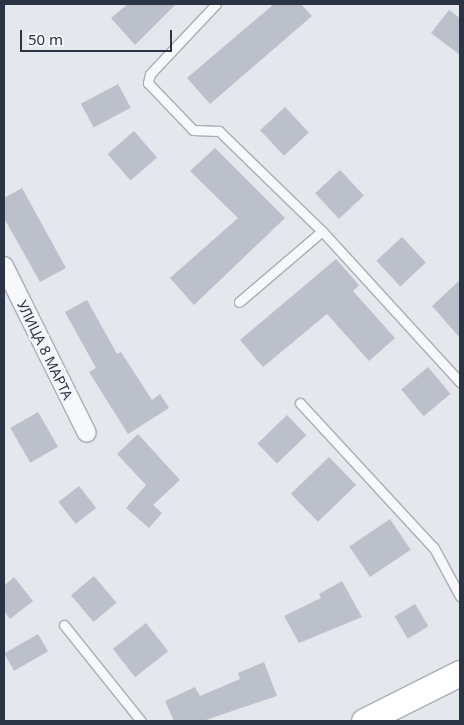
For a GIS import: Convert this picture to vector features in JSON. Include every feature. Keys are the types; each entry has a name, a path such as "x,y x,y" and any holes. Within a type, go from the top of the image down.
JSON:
{"street":[{"name":"УЛИЦА 8 МАРТА","path":"4,266 87,433"},
{"path":"364,721 460,673"}],"lane":[{"path":"216,4 150,74 148,83 192,130 219,131 322,231 460,382"},
{"path":"239,302 322,231"},
{"path":"300,403 434,548 460,596"},
{"path":"64,625 141,721"}],"building":[{"path":"128,4 176,4 135,45 111,18"},
{"path":"274,4 301,4 312,16 210,104 187,78"},
{"path":"449,10 460,18 460,55 431,33"},
{"path":"118,84 131,108 94,128 81,104"},
{"path":"285,107 309,133 284,156 260,130"},
{"path":"134,131 157,157 131,180 108,154"},
{"path":"215,148 285,218 194,305 170,278 238,218 190,171"},
{"path":"340,170 364,196 339,219 315,193"},
{"path":"22,188 66,268 40,282 4,218 4,198"},
{"path":"402,237 426,263 400,286 376,261"},
{"path":"336,259 359,285 353,291 395,338 369,361 327,314 263,367 240,340"},
{"path":"460,280 460,338 432,306"},
{"path":"87,300 117,354 121,352 152,400 160,394 169,408 128,434 89,372 96,368 65,312"},
{"path":"428,367 450,394 424,416 401,389"},
{"path":"38,412 58,447 30,463 10,428"},
{"path":"287,415 306,435 277,464 258,443"},
{"path":"138,434 180,480 153,505 162,513 149,528 126,508 146,485 117,454"},
{"path":"329,457 356,485 318,522 291,494"},
{"path":"79,486 96,508 76,524 59,502"},
{"path":"390,519 411,550 370,577 349,546"},
{"path":"94,576 116,603 94,622 71,595"},
{"path":"14,577 33,601 10,619 4,611 4,586"},
{"path":"342,581 362,617 299,643 284,616 321,598 319,594"},
{"path":"415,604 428,626 408,639 394,616"},
{"path":"146,623 168,651 135,677 113,649"},
{"path":"38,634 48,651 14,671 4,654"},
{"path":"264,662 277,696 203,721 174,721 165,701 195,687 200,696 240,679 238,673"}]}
